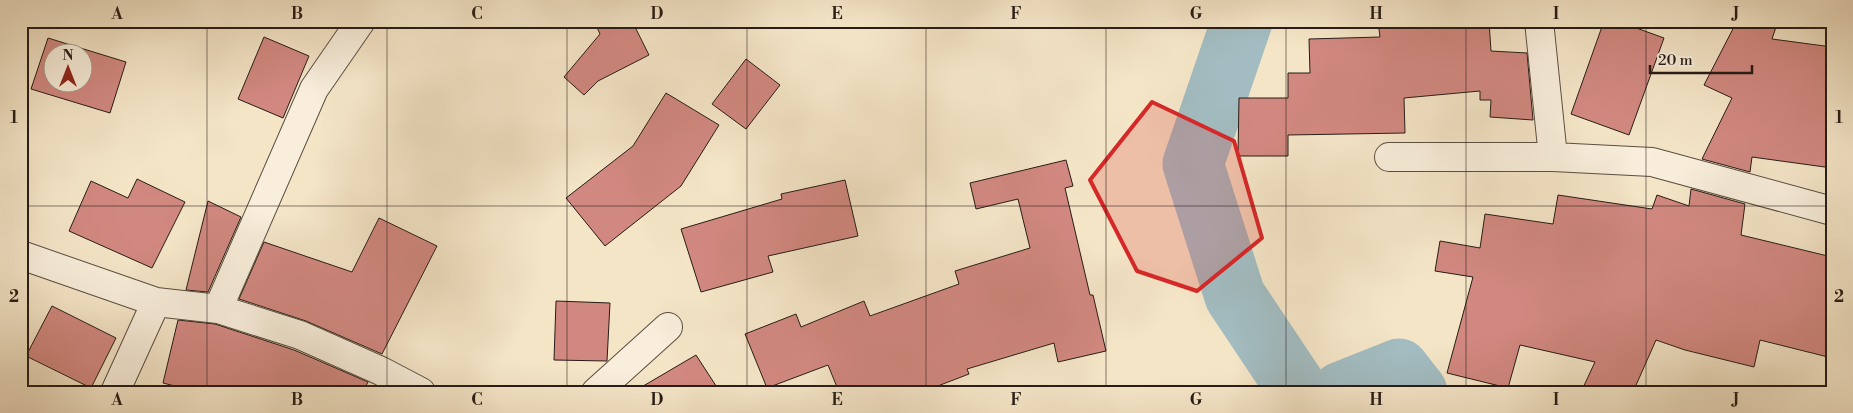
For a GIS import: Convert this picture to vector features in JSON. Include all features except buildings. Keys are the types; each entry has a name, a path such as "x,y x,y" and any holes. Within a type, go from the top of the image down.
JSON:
{"street":[{"path":"218,309 314,88 362,21"},
{"path":"1539,21 1552,157"},
{"path":"1389,157 1552,157 1652,162 1832,211"},
{"path":"21,255 156,302 218,309 300,335 381,371 421,392"},
{"path":"115,392 156,302"},
{"path":"596,392 668,327"}],"highlighted area":[{"path":"1152,102 1234,141 1262,238 1197,291 1137,271 1090,180"}],"waterway":[{"path":"1242,21 1193,164 1235,296 1299,392"},
{"path":"1341,392 1399,369 1417,392"}]}
